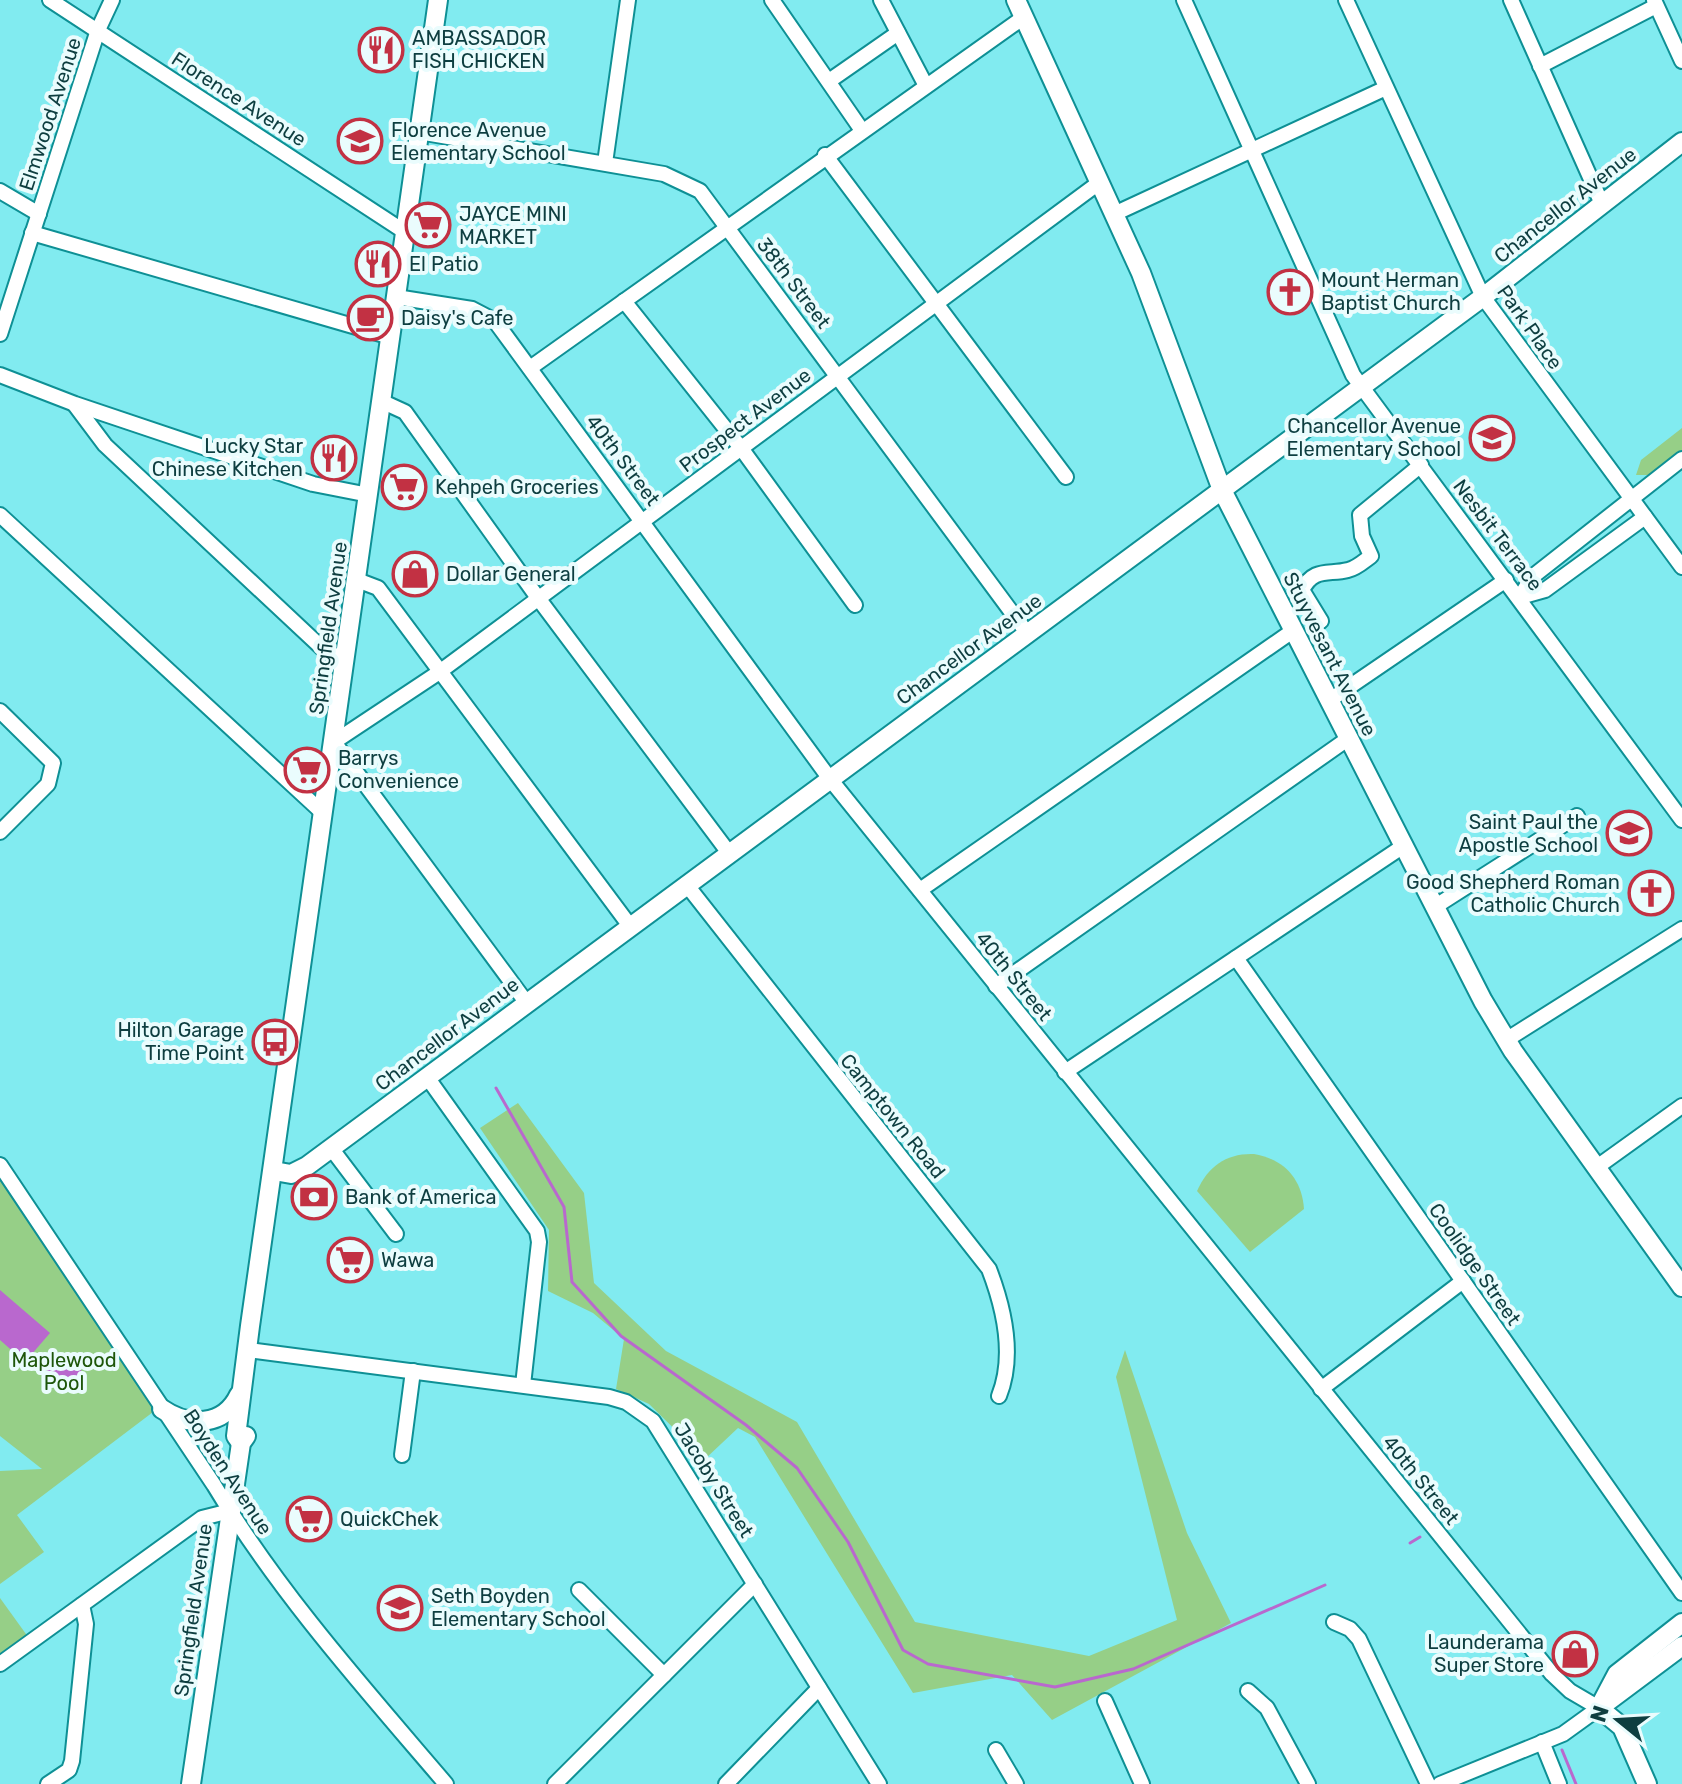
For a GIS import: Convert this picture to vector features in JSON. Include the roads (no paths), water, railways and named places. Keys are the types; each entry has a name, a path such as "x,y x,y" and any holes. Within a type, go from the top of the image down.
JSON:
{"main road":[{"name":"Springfield Avenue","path":"241,1443 236,1436 243,1381 438,0"},
{"name":"Stuyvesant Avenue","path":"1020,8 1141,273 1222,490 1349,738 1506,1040 1682,1287"},
{"name":"Chancellor Avenue","path":"274,1171 291,1174 331,1148 1483,297 1682,142"},
{"name":"Springfield Avenue","path":"191,1784 230,1511 241,1443 245,1438 256,1351 255,1310"},
{"path":"162,1409 181,1420 214,1420 236,1402 243,1381"},
{"path":"1599,1708 1617,1674 1682,1623"},
{"path":"1599,1708 1682,1646"},
{"path":"1599,1708 1614,1719 1629,1738 1647,1784"}],"street":[{"name":"Florence Avenue","path":"50,0 405,232"},
{"name":"Elmwood Avenue","path":"0,334 98,30 112,0"},
{"path":"605,163 628,0"},
{"path":"772,0 861,129"},
{"path":"881,0 925,84"},
{"name":"Nesbit Terrace","path":"1184,0 1361,387 1520,597 1682,820"},
{"name":"Park Place","path":"1346,0 1483,297 1682,567"},
{"path":"1511,0 1602,204"},
{"path":"1540,66 1655,3 1682,61"},
{"path":"530,368 925,84 1020,8"},
{"path":"829,81 898,33"},
{"path":"1114,214 1386,88"},
{"name":"38th Street","path":"419,132 664,174 687,182 700,191 1027,633"},
{"path":"825,155 1066,477"},
{"name":"Prospect Avenue","path":"334,742 438,673 1100,182"},
{"path":"0,191 39,214"},
{"path":"32,233 391,337"},
{"name":"40th Street","path":"396,297 486,314 530,368 830,779 1552,1674 1570,1691 1599,1708"},
{"path":"624,301 741,448 855,605"},
{"path":"0,375 75,404 313,484 369,495"},
{"path":"381,401 405,412 538,598 729,853"},
{"path":"75,404 105,445 323,649 345,661"},
{"path":"1520,597 1532,577 1682,459"},
{"path":"1321,621 1302,590 1306,582 1324,570 1347,571 1371,556 1362,536 1360,515 1421,465"},
{"path":"0,515 324,814"},
{"path":"1520,597 1545,590 1645,517"},
{"path":"357,580 378,588 438,673 630,926"},
{"path":"1330,700 1506,580"},
{"path":"920,890 1294,630"},
{"path":"0,711 53,763 48,784 0,832"},
{"path":"996,986 1349,738"},
{"path":"334,742 526,1002"},
{"path":"1436,906 1577,816"},
{"path":"1065,1072 1405,845"},
{"name":"Camptown Road","path":"686,884 989,1269 997,1291 1008,1361 999,1396"},
{"path":"1506,1040 1682,929"},
{"name":"Coolidge Street","path":"1236,958 1682,1593"},
{"path":"427,1077 537,1231 539,1242 523,1385"},
{"path":"1597,1167 1682,1106"},
{"path":"331,1148 396,1234"},
{"name":"Boyden Avenue","path":"0,1165 230,1511 242,1534 313,1625 446,1784"},
{"path":"1321,1389 1463,1281"},
{"name":"Jacoby Street","path":"256,1351 609,1397 640,1410 653,1421 879,1784"},
{"path":"402,1455 413,1371"},
{"path":"0,1664 202,1518 230,1511"},
{"path":"555,1784 755,1584"},
{"path":"579,1590 664,1675"},
{"path":"48,1784 69,1770 72,1761 86,1624 82,1605"},
{"path":"1334,1622 1350,1629 1359,1639 1428,1784"},
{"path":"731,1782 819,1688"},
{"path":"1248,1691 1267,1708 1308,1784"},
{"path":"1105,1701 1142,1784"},
{"path":"1440,1784 1571,1730 1599,1708"},
{"path":"1542,1742 1559,1784"},
{"path":"996,1750 1016,1784"}],"waterway":[{"path":"496,1088 564,1207 572,1282 621,1336 746,1425 797,1468 848,1542 903,1650 928,1664 1055,1687 1133,1669 1325,1585"},
{"path":"1410,1543 1420,1537"},
{"path":"1562,1750 1576,1784"}],"place":[{"name":"AMBASSADOR FISH CHICKEN","path":"381,50"},
{"name":"Florence Avenue Elementary School","path":"360,141"},
{"name":"JAYCE MINI MARKET","path":"428,225"},
{"name":"El Patio","path":"378,264"},
{"name":"Mount Herman Baptist Church","path":"1290,292"},
{"name":"Daisy's Cafe","path":"370,318"},
{"name":"Chancellor Avenue Elementary School","path":"1492,438"},
{"name":"Lucky Star Chinese Kitchen","path":"334,458"},
{"name":"Kehpeh Groceries","path":"404,487"},
{"name":"Dollar General","path":"415,574"},
{"name":"Barrys Convenience","path":"307,770"},
{"name":"Saint Paul the Apostle School","path":"1629,833"},
{"name":"Good Shepherd Roman Catholic Church","path":"1651,893"},
{"name":"Hilton Garage Time Point","path":"275,1042"},
{"name":"Bank of America","path":"314,1197"},
{"name":"Wawa","path":"350,1260"},
{"name":"QuickChek","path":"309,1519"},
{"name":"Seth Boyden Elementary School","path":"400,1608"},
{"name":"Launderama Super Store","path":"1575,1654"}],"park label":[{"name":"Maplewood Pool","path":"64,1372"}]}
